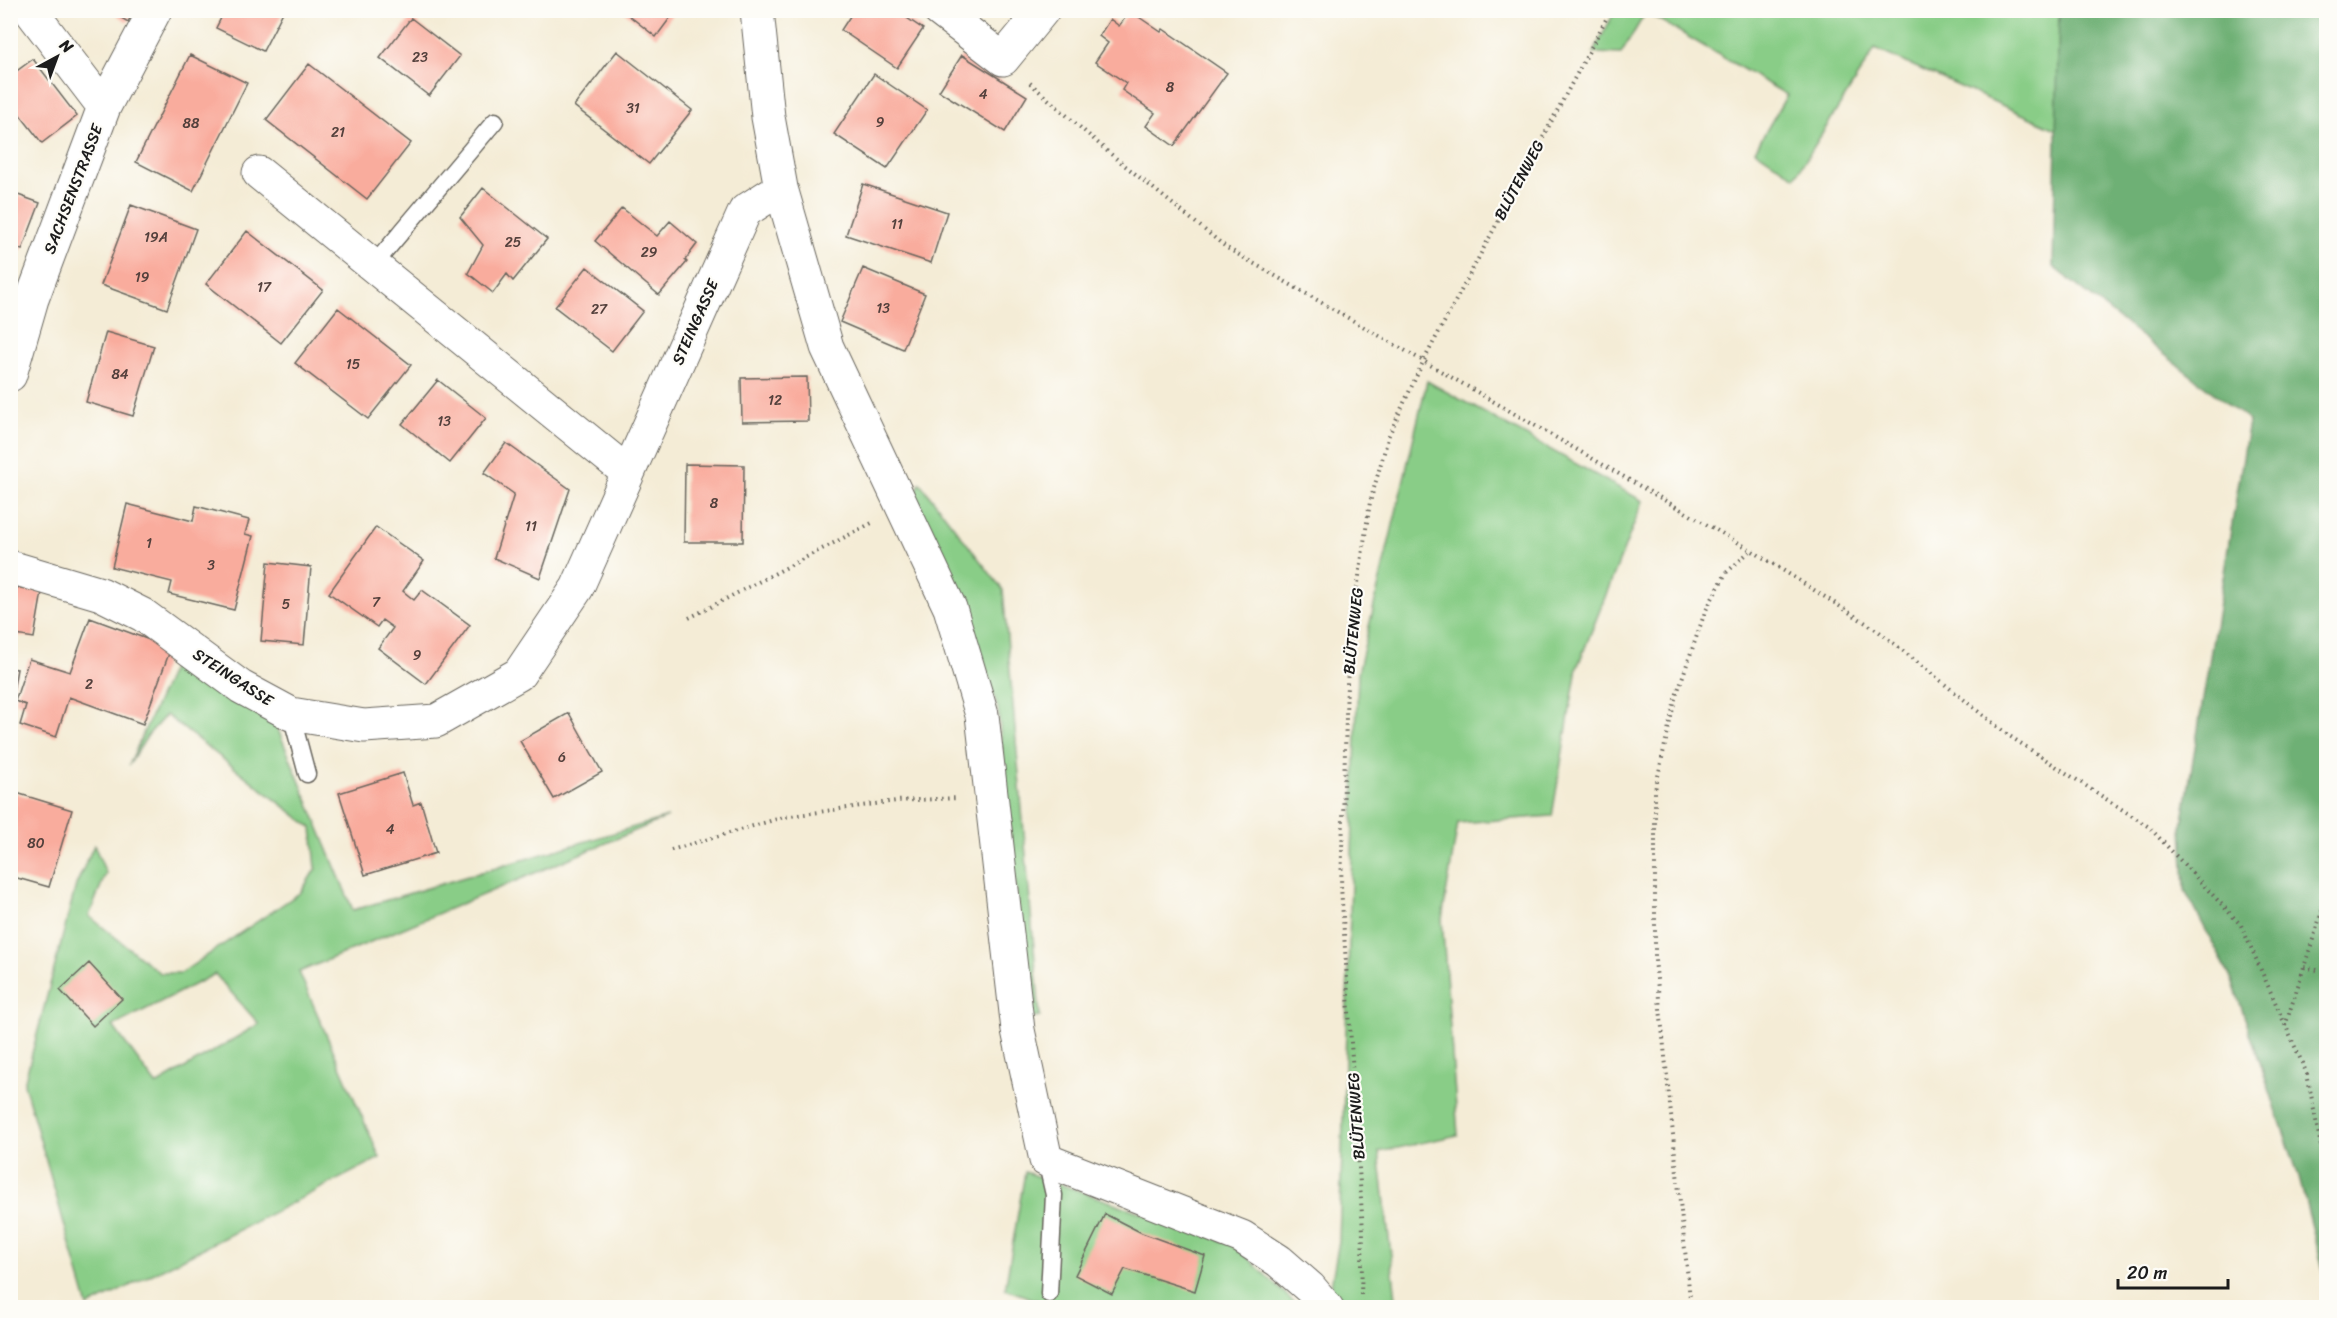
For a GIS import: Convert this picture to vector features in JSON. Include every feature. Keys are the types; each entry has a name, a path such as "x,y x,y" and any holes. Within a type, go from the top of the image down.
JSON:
{"street":[{"path":"30,10 104,107"},
{"name":"SACHSENSTRASSE","path":"10,375 32,299 104,107 155,10"},
{"path":"757,10 768,117 781,188 827,347 950,608 982,715 1018,1030 1047,1160 1242,1237 1279,1262 1310,1288 1327,1308"},
{"path":"939,10 1003,59 1043,10"},
{"path":"259,173 627,472"},
{"name":"STEINGASSE","path":"10,567 102,594 143,615 241,687 291,714 364,726 436,721 519,674 577,588 745,211 781,188"}],"lane":[{"path":"372,267 495,121"},
{"path":"291,714 307,774"},
{"path":"1047,1160 1054,1195 1049,1294"}],"path":[{"name":"BLÜTENWEG","path":"1360,1301 1363,1231 1341,886 1347,683 1354,610 1370,501 1389,435 1424,360 1611,10"},
{"path":"1003,59 1107,151 1227,248 1751,550 1877,630 2008,735 2149,827 2241,926 2307,1074 2326,1172"},
{"path":"689,618 902,508"},
{"path":"1690,1308 1655,960 1655,790 1675,699 1705,612 1726,573 1751,550"},
{"path":"671,850 784,817 896,801 992,797"},
{"path":"2285,1026 2326,899"},
{"path":"2304,967 2326,972"}],"green space":[{"path":"1615,11 2059,11 2058,130 1875,49 1795,177 1755,150 1787,95 1646,12 1621,54 1593,53"},
{"path":"2059,11 2326,11 2326,1280 2298,1174 2232,980 2185,890 2182,826 2249,421 2053,267"},
{"path":"1427,381 1643,501 1577,668 1552,816 1458,823 1442,919 1458,1135 1379,1152 1397,1307 1327,1308 1339,1241 1358,673"},
{"path":"920,483 1003,590 1040,1017 1029,1019 998,709 965,601 914,496"},
{"path":"176,660 272,715 353,910 668,817 299,972 380,1158 88,1307 24,1084 76,885 94,845 106,873 89,916 160,973 181,973 301,892 316,868 312,828 166,715 148,735 129,765","holes":["215,974 259,1024 156,1085 113,1026"]},
{"path":"1025,1172 1234,1245 1299,1307 1056,1307 1005,1289"}],"building":[{"path":"108,10 134,10 128,22"},
{"path":"225,10 284,10 263,51 216,28"},
{"path":"622,10 676,10 656,37"},
{"path":"854,10 895,10 923,29 897,68 841,30"},
{"path":"1130,11 1161,32 1163,29 1227,73 1174,146 1146,126 1155,113 1122,90 1126,83 1095,62 1108,43 1099,36 1110,19 1119,26"},
{"path":"411,18 460,56 429,96 380,58"},
{"path":"617,51 692,110 649,164 574,106"},
{"path":"190,55 247,83 193,191 136,162"},
{"path":"962,55 1027,96 1005,132 939,91"},
{"path":"33,59 77,116 42,143 10,102 10,76"},
{"path":"309,64 411,143 367,199 266,120"},
{"path":"874,74 927,110 887,169 834,134"},
{"path":"863,184 947,212 931,263 846,235"},
{"path":"483,188 547,239 513,281 507,274 493,293 468,273 483,245 460,217"},
{"path":"10,192 40,203 22,250 10,245"},
{"path":"131,205 196,229 167,309 101,285"},
{"path":"622,208 657,236 670,221 697,244 685,260 687,262 659,295 595,241"},
{"path":"247,231 323,290 281,343 206,284"},
{"path":"587,267 643,311 612,351 555,307"},
{"path":"863,268 925,294 903,349 840,322"},
{"path":"338,308 411,365 368,419 295,363"},
{"path":"106,332 154,346 133,416 86,402"},
{"path":"807,377 808,421 742,422 741,378"},
{"path":"438,380 486,418 450,463 402,424"},
{"path":"506,443 570,489 540,578 494,558 514,494 484,473"},
{"path":"685,464 744,465 743,542 684,542"},
{"path":"127,504 193,521 196,506 249,520 245,534 253,536 234,610 169,594 172,582 112,567"},
{"path":"376,527 424,561 403,591 414,600 422,590 470,625 426,684 378,648 393,628 382,620 377,627 329,593"},
{"path":"268,562 311,567 304,645 261,641"},
{"path":"10,586 42,592 34,638 10,634"},
{"path":"90,618 171,648 143,724 69,697 56,737 20,725 26,705 15,701 29,659 70,672"},
{"path":"10,668 17,669 12,697 10,697"},
{"path":"569,713 602,772 554,799 520,741"},
{"path":"403,773 413,805 421,802 436,853 365,875 339,793"},
{"path":"10,791 72,810 49,887 10,876"},
{"path":"89,963 122,999 93,1026 60,990"},
{"path":"1105,1214 1142,1233 1205,1256 1195,1291 1125,1269 1112,1294 1075,1275"}]}
